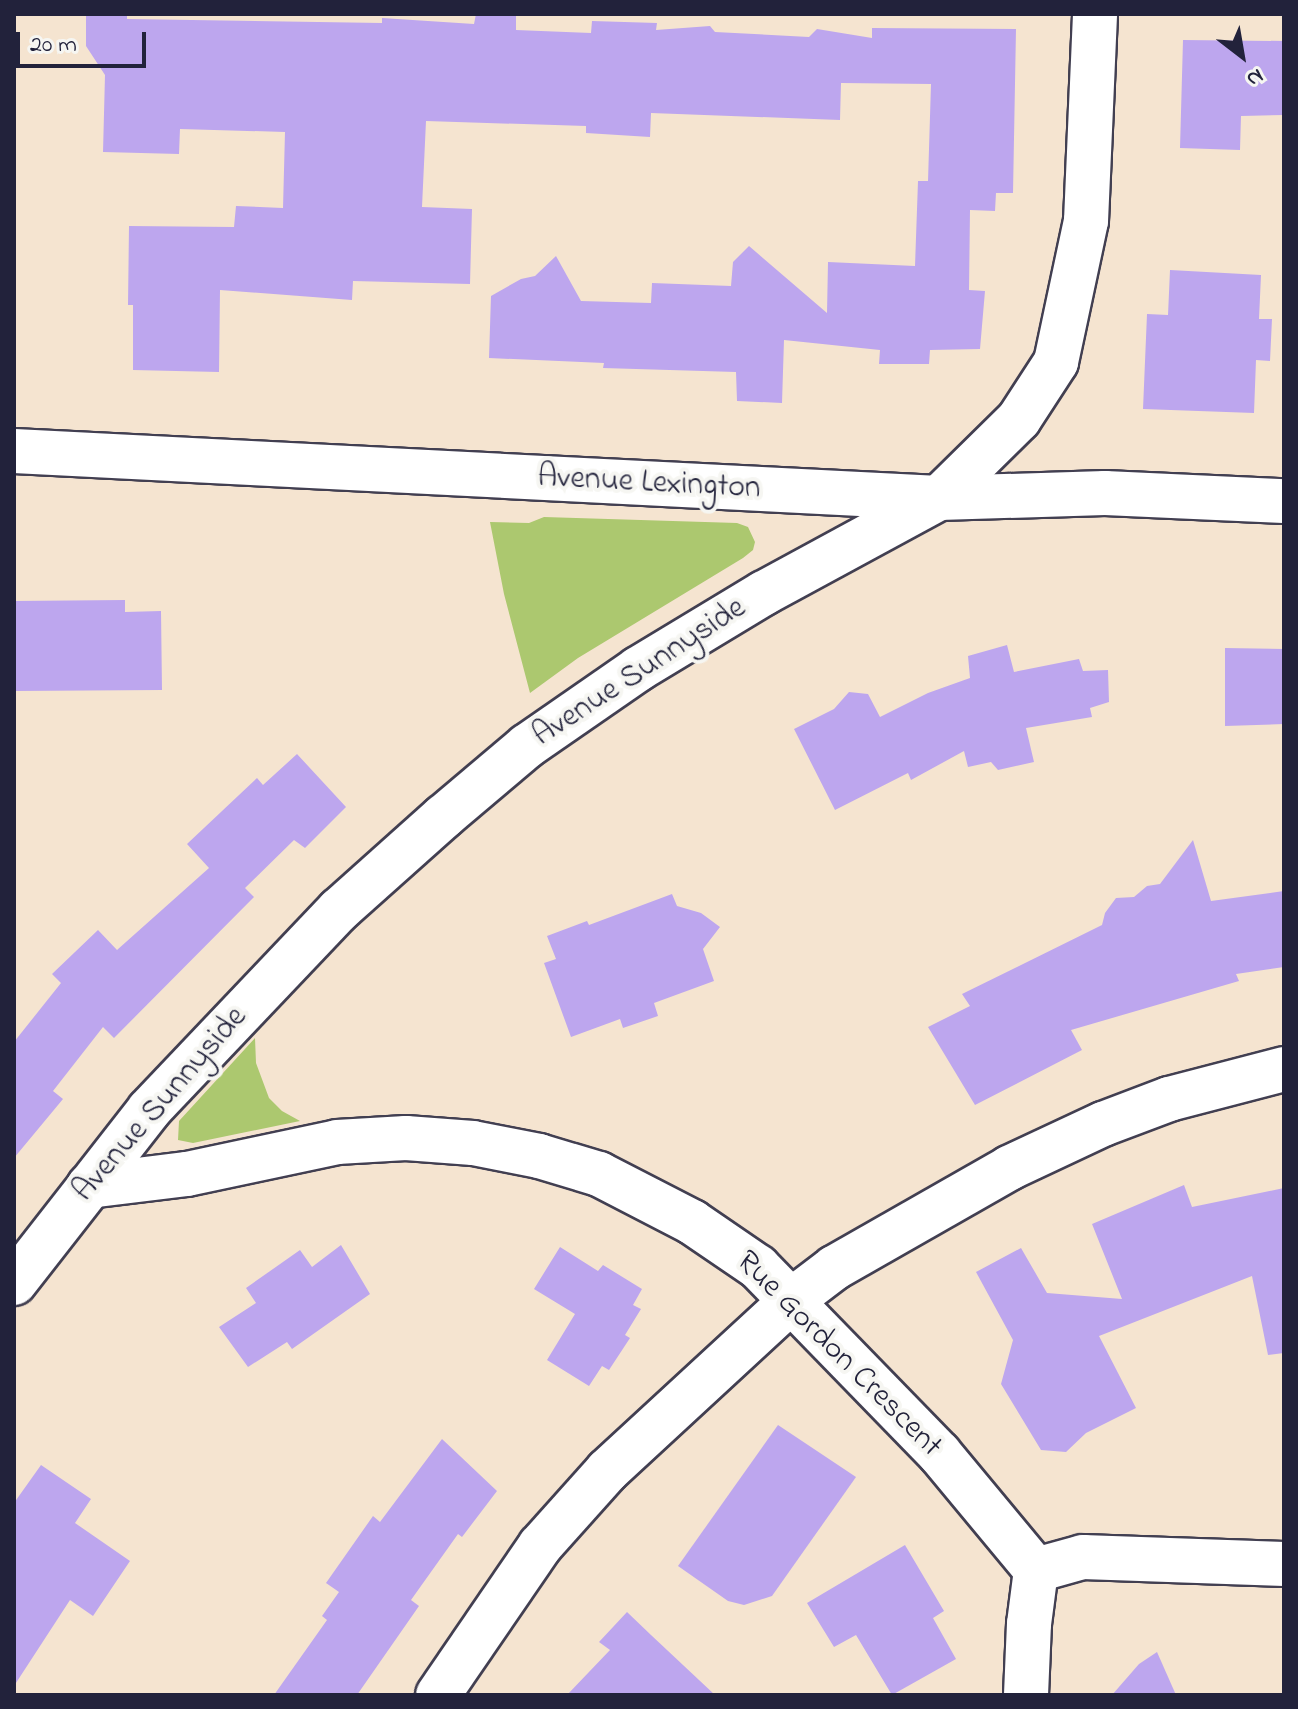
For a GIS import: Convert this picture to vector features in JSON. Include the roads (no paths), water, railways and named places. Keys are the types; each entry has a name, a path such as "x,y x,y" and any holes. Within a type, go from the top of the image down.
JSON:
{"street":[{"name":"Avenue Sunnyside","path":"14,1283 149,1110 328,920 527,746 583,705 708,625 939,498 1019,419 1056,362 1086,221 1095,14"},
{"name":"Avenue Lexington","path":"14,451 939,498 1105,493 1284,501"},
{"path":"438,1695 540,1546 607,1471 792,1300 834,1268 939,1205 1036,1156 1169,1099 1284,1069"},
{"name":"Rue Gordon Crescent","path":"89,1186 187,1174 337,1142 406,1138 473,1143 539,1156 599,1174 692,1222 758,1267 939,1453 1036,1570"},
{"path":"1026,1695 1029,1624 1036,1570 1083,1557 1284,1564"}]}
